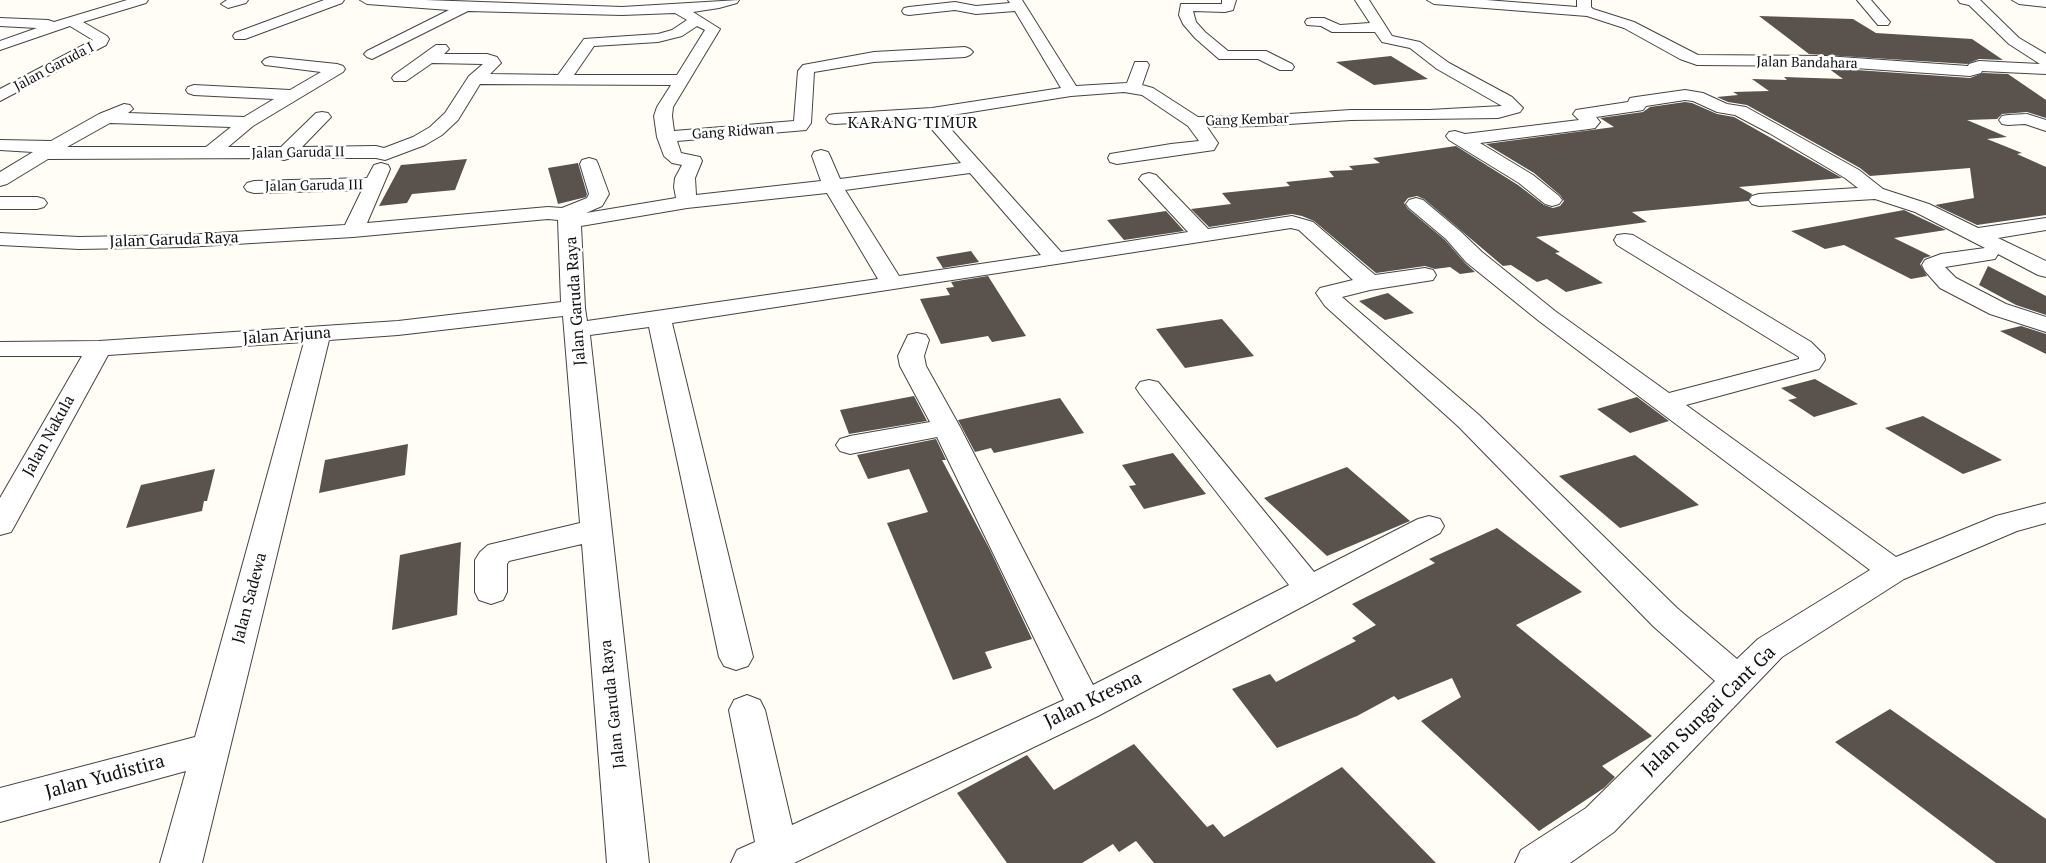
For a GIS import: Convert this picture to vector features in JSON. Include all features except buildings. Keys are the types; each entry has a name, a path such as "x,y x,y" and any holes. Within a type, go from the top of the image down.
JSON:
{"street":[{"path":"0,46 65,23 141,0"},
{"path":"240,36 337,0"},
{"path":"368,0 468,12"},
{"path":"372,54 488,5 586,5 678,9 714,5 732,0"},
{"path":"1229,0 1228,7 1225,8 1186,4 1186,15 1190,24 1224,56 1261,54 1286,67"},
{"path":"1362,0 1387,39 1415,46 1443,66 1506,101 1506,110 1531,132"},
{"name":"Jalan Bandahara","path":"1434,0 1586,6 1629,25 1689,58 1701,60 1847,63 1970,71 1975,70 1975,67 1979,66 2046,69"},
{"path":"1864,0 1883,22"},
{"path":"1965,0 1973,1 2020,46 2046,61"},
{"path":"2019,0 2043,2"},
{"path":"909,11 955,6 974,10 1017,3 1071,91"},
{"path":"678,9 714,29 665,107 663,116 666,137 675,158 693,161 685,178 684,186 687,202"},
{"path":"563,79 589,42 643,40 668,36 677,33 697,19"},
{"path":"0,22 65,23"},
{"path":"1312,22 1324,22 1332,28 1340,29 1379,28"},
{"name":"Jalan Garuda I","path":"0,96 101,42 102,39 65,23"},
{"path":"2010,36 2038,38"},
{"path":"397,43 442,48 400,78"},
{"name":"Gang Ridwan","path":"666,137 800,126 805,103 806,70 809,68 874,57 965,52"},
{"path":"1830,52 1847,63"},
{"path":"353,231 386,158 385,154 419,141 436,131 452,116 475,79 493,63 492,60 429,58"},
{"path":"1689,58 1687,62 1690,66 1703,76"},
{"name":"Jalan Garuda II","path":"210,154 247,122 337,69 270,62"},
{"path":"1133,88 1141,65"},
{"path":"475,79 681,80"},
{"name":"Gang Kembar","path":"835,119 932,113 1071,91 1133,88 1147,91 1188,118 1258,121 1352,115 1429,115 1506,110"},
{"path":"194,90 290,95"},
{"path":"1727,93 1750,108 1740,111"},
{"path":"1462,140 1589,124 1591,122 1582,114 1636,106 1638,105 1636,102 1685,95 1697,97 1723,108 1740,111 1775,128 1852,174 1876,193"},
{"path":"1117,158 1171,149 1208,146 1209,143 1188,118 1228,106"},
{"path":"0,180 49,150 124,109"},
{"path":"932,113 930,116 1056,259"},
{"path":"1429,115 1438,125 1526,179 1552,200"},
{"path":"284,154 322,117"},
{"path":"105,118 247,122"},
{"path":"2008,120 2027,119 2046,126"},
{"name":"Jalan Garuda II","path":"0,145 49,150 210,154 376,152 385,154"},
{"path":"821,156 833,186 892,283"},
{"path":"567,218 595,202 599,194 589,164"},
{"path":"567,218 975,167"},
{"path":"1149,179 1203,236"},
{"name":"Jalan Garuda III","path":"254,187 374,184"},
{"path":"1759,200 1876,193 1900,199 1922,208 1987,254 2046,282"},
{"path":"0,203 37,203"},
{"path":"1416,204 1454,235 1474,257 1547,316 1893,571"},
{"name":"Jalan Garuda Raya","path":"0,239 124,243 353,231 548,213 567,218 575,319 628,863"},
{"name":"Jalan Arjuna","path":"0,349 99,348 398,328 575,319 659,318 1292,222 1306,226 1370,283"},
{"path":"1964,236 2046,224"},
{"path":"1964,236 2046,270"},
{"path":"1625,240 1802,347 1811,355 1812,360 1810,364 1663,403"},
{"path":"1987,254 1940,261 1933,265 1936,271 1948,283 1998,309 2046,325"},
{"path":"1426,275 1370,283 1328,293 1333,301 1468,421 1665,617 1737,680"},
{"path":"659,318 736,657"},
{"name":"Jalan Sadewa","path":"181,863 318,334"},
{"path":"917,340 910,356 913,366 946,427 1085,706"},
{"name":"Jalan Nakula","path":"0,525 99,348"},
{"path":"1149,388 1310,590"},
{"path":"850,445 946,427"},
{"name":"Jalan Sungai Cant Ga","path":"1536,863 1600,820 1770,648 1893,571 2007,523 2046,513"},
{"name":"Jalan Kresna","path":"765,857 1085,706 1310,590 1429,526"},
{"path":"491,592 491,560 499,553 595,530"},
{"path":"747,710 765,857"},
{"name":"Jalan Yudistira","path":"0,805 211,748"}],"district":[{"name":"KARANG TIMUR","path":"913,123"}]}
